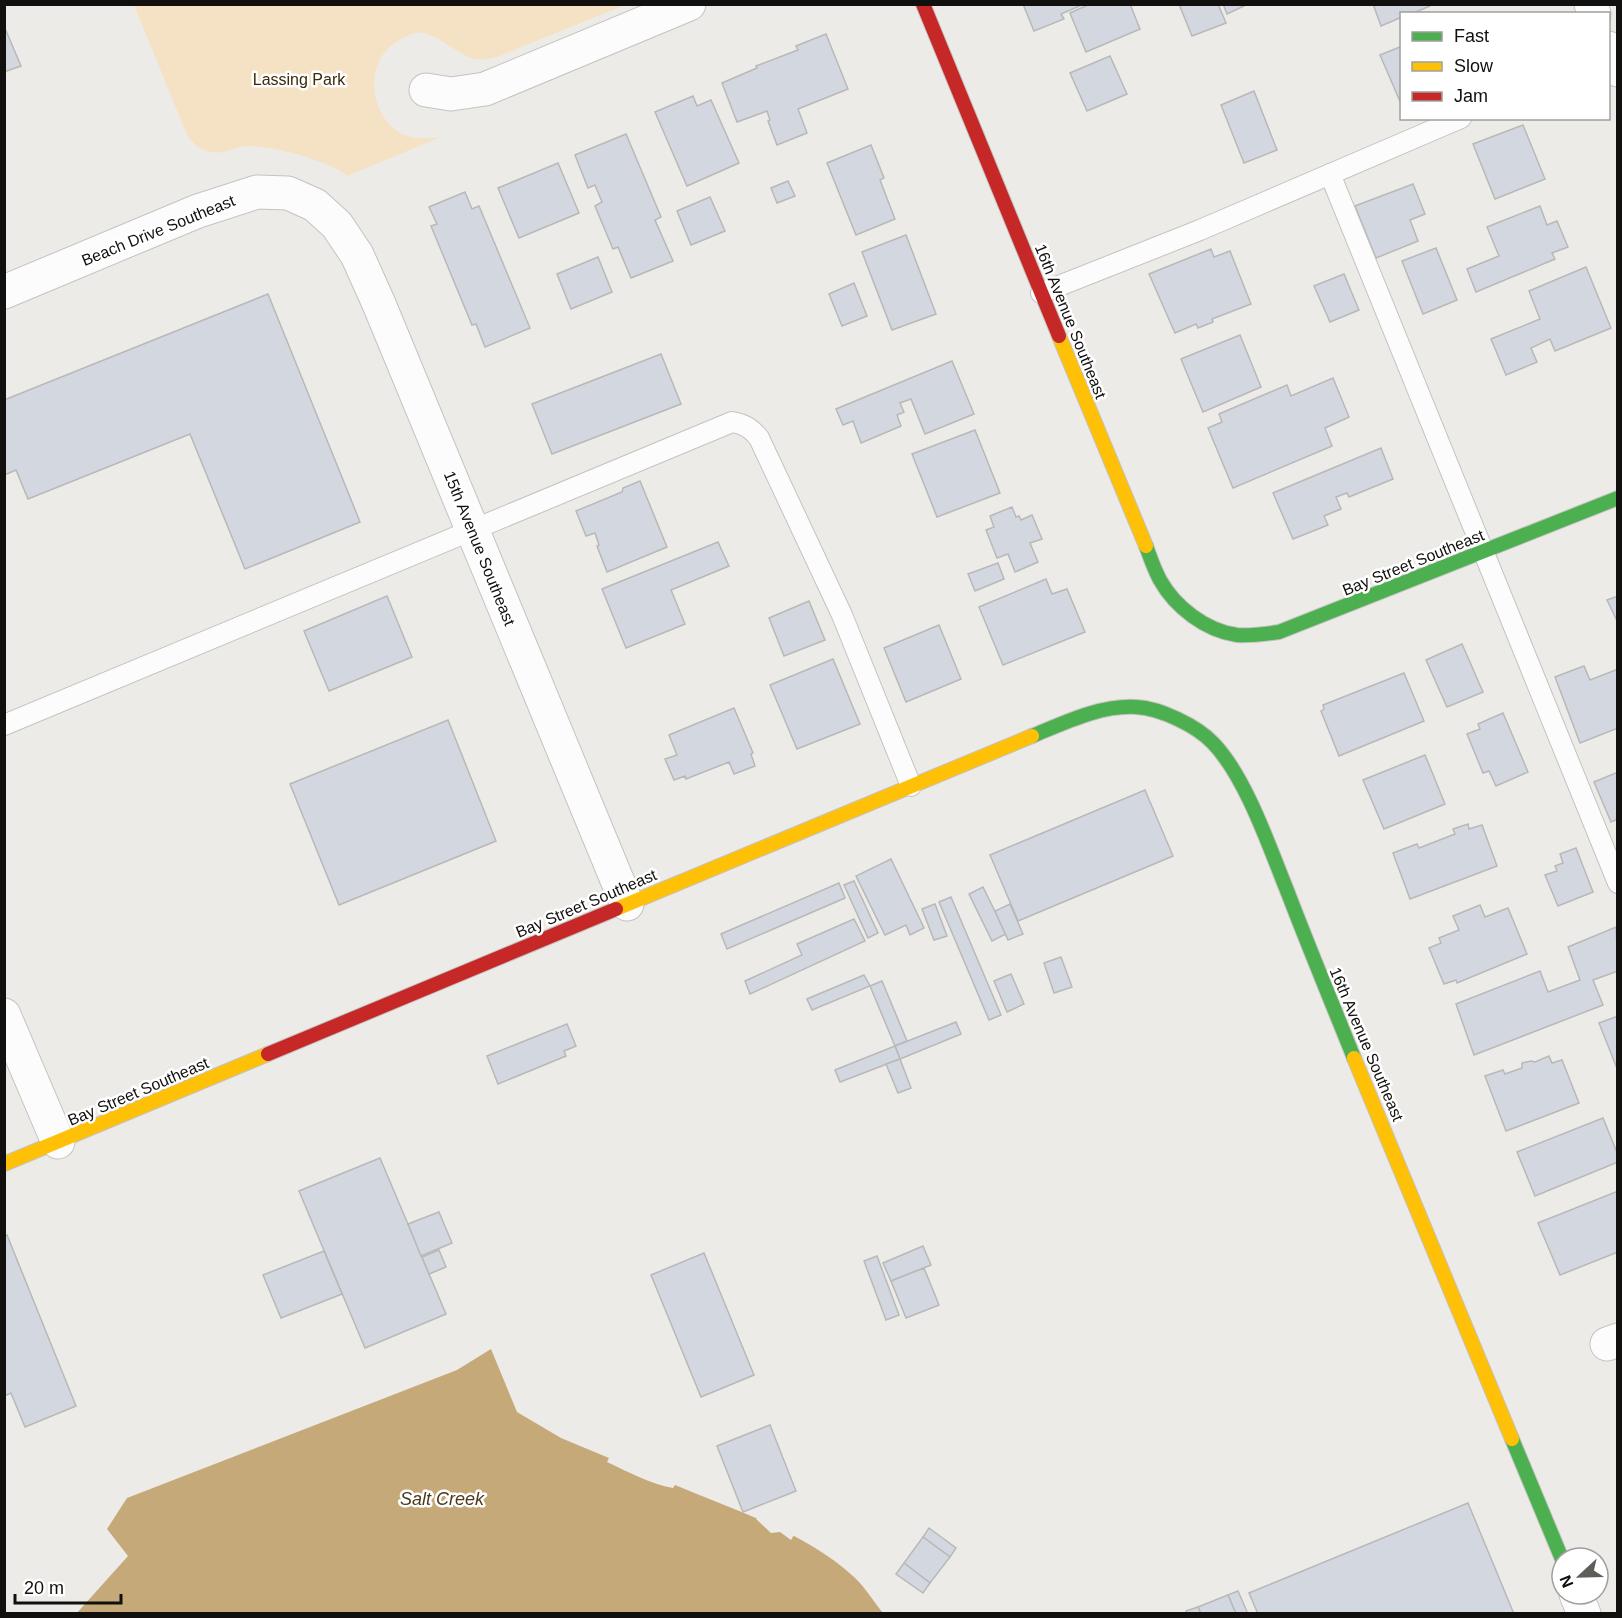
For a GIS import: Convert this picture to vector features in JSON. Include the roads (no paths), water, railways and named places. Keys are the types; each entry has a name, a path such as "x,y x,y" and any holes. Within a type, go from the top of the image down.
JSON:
{"street":[{"path":"426,90 451,94 485,89 688,4"},
{"name":"16th Avenue Southeast","path":"923,4 1160,580 1167,592 1183,608 1198,621 1216,629"},
{"name":"Beach Drive Southeast","path":"4,292 198,211 257,192 288,193 315,204"},
{"name":"15th Avenue Southeast","path":"315,204 337,225 357,255 379,304 627,904"},
{"name":"Bay Street Southeast","path":"1216,629 1232,634 1253,635 1279,632 1617,498"},
{"name":"Bay Street Southeast","path":"4,1164 1069,721 1102,710 1136,706 1161,712 1185,724"},
{"name":"16th Avenue Southeast","path":"1185,724 1212,742 1233,768 1251,802 1317,968 1557,1546"},
{"path":"4,1014 57,1142"}],"lane":[{"path":"1041,293 1210,225 1456,120"},
{"path":"1330,174 1617,883"},
{"path":"4,725 732,422 743,424 759,438 842,615 911,786"}],"water":[{"name":"Salt Creek","path":"491,1349 517,1412 561,1438 609,1458 607,1462 631,1474 673,1488 675,1485 745,1513 814,1547 854,1577 883,1613 76,1614 128,1556 107,1529 127,1498 457,1370"}],"park label":[{"name":"Lassing Park","path":"299,79"}]}
